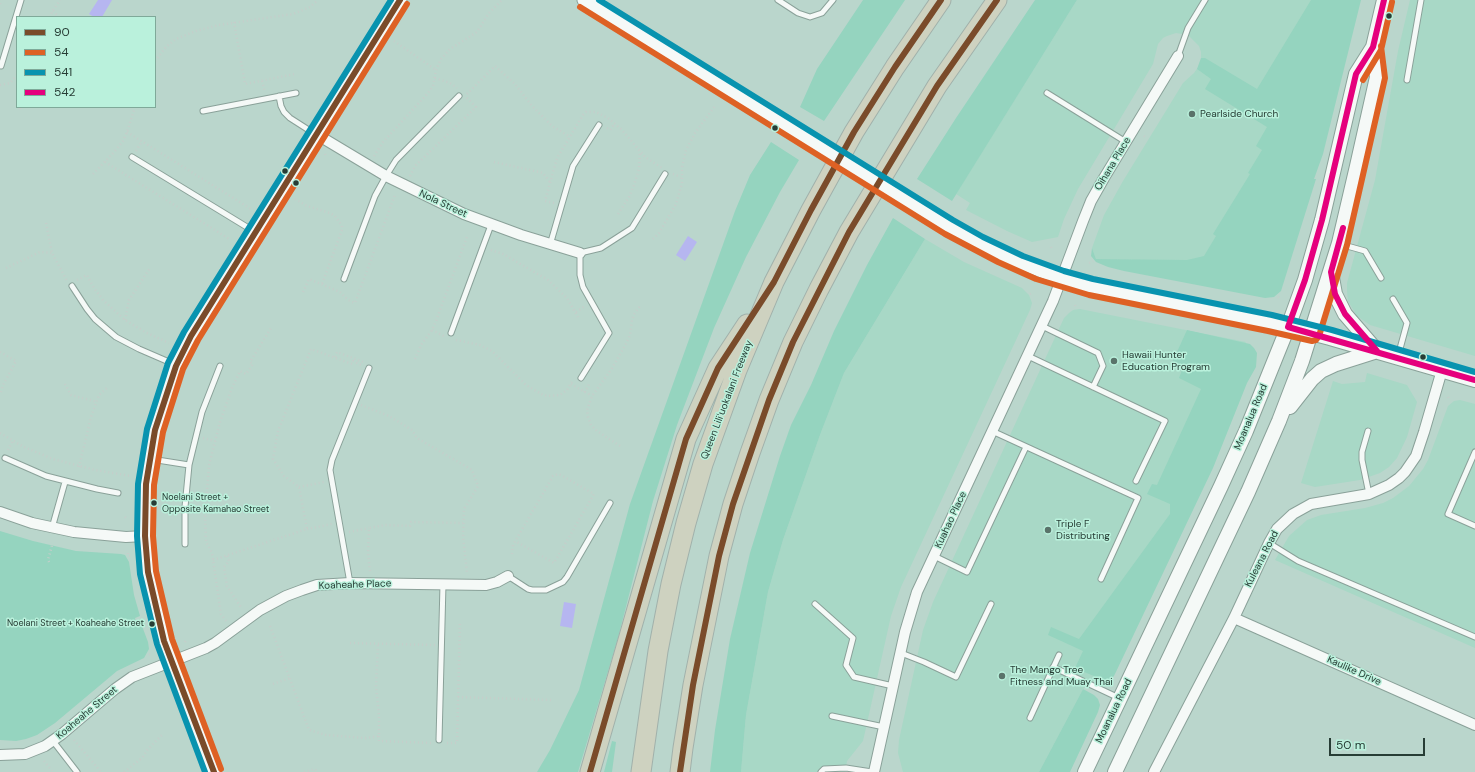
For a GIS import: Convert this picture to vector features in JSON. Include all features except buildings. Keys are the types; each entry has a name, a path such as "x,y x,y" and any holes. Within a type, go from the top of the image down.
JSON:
{"highway":[{"name":"Queen Liliʻuokalani Freeway","path":"641,772 658,651 671,584 686,523 703,464 737,370 774,282 811,210 854,132 895,67 941,0"},
{"path":"680,772 692,685 719,556 733,504 769,400 796,335 848,232 937,86 997,0"},
{"path":"590,772 686,439 718,368 774,282"}],"main road":[{"name":"Moanalua Road","path":"1085,772 1221,486 1246,431 1288,327 1305,280 1322,220 1356,74 1373,47 1384,0"},
{"name":"Moanalua Road","path":"1115,772 1248,492 1279,421 1312,333 1339,243 1377,78 1373,47"},
{"path":"1331,272 1336,294 1345,314 1377,351"},
{"path":"1288,327 1475,380"},
{"path":"1279,421 1312,379 1320,372 1336,364 1377,351"}],"street":[{"path":"214,772 172,662 156,609 148,572 145,536 146,484 149,458 162,406 176,366 200,321 400,0"},
{"path":"584,0 949,227 1001,255 1062,279 1105,290 1288,327"},
{"name":"Oihana Place","path":"1062,279 1089,205 1178,56"},
{"name":"Nola Street","path":"316,134 386,176 445,205 491,225 550,245 580,253"},
{"name":"Kuahao Place","path":"873,772 894,686 900,653 917,592 1042,326 1062,279"},
{"name":"Kuleana Road","path":"1154,772 1234,618 1269,542 1277,530 1285,520 1302,508 1311,504 1369,494 1389,485 1399,478 1416,456 1442,370"},
{"path":"0,512 52,528 99,535 126,537 145,536"},
{"name":"Koaheahe Place","path":"172,662 211,645 260,610 286,596 317,585 350,583 486,584 497,582 508,576"},
{"name":"Kaulike Drive","path":"1234,618 1475,725"},
{"name":"Koaheahe Street","path":"0,755 25,754 36,751 53,741 115,689 132,677 172,662"}],"lane":[{"path":"16,16 21,0"},
{"path":"778,0 798,13 810,17 822,13 833,0"},
{"path":"1178,56 1188,28 1205,0"},
{"path":"1407,80 1421,0"},
{"path":"1,66 16,16"},
{"path":"203,111 296,93"},
{"path":"1047,93 1126,142"},
{"path":"344,279 375,196 396,160 460,94"},
{"path":"279,96 284,112 290,118 316,134"},
{"path":"550,245 573,166 599,126"},
{"path":"132,157 255,232"},
{"path":"581,378 609,333 582,287 580,275 580,253 601,248 632,228 668,173"},
{"path":"451,333 491,225"},
{"path":"1339,243 1365,251 1381,278"},
{"path":"72,286 95,319 116,337 176,366"},
{"path":"1393,299 1407,323 1398,357"},
{"path":"1042,326 1098,353 1103,366 1093,387"},
{"path":"1028,356 1165,421 1136,481"},
{"path":"185,544 185,507 189,465 202,412 220,366"},
{"path":"350,583 330,470 369,368"},
{"path":"992,431 1138,498 1101,579"},
{"path":"1368,431 1362,452 1362,460 1369,494"},
{"path":"934,556 967,572 1026,447"},
{"path":"1475,452 1448,514 1475,526"},
{"path":"5,458 30,470 64,482 118,493"},
{"path":"149,458 189,465"},
{"path":"52,528 64,482"},
{"path":"508,576 532,590 546,590 563,582 610,503"},
{"path":"1269,542 1298,561 1475,638"},
{"path":"439,741 443,584"},
{"path":"815,604 852,638 846,665 854,677 894,686"},
{"path":"900,653 956,677 991,604"},
{"path":"1030,718 1059,655"},
{"path":"1053,667 1120,698"},
{"path":"832,716 884,727"},
{"path":"53,741 77,772"},
{"path":"821,772 824,769 846,768 873,772"}],"path":[{"path":"0,4 1,0"},
{"path":"50,16 60,0"},
{"path":"156,60 166,47 176,39 210,27 234,22 293,14 310,7 318,0"},
{"path":"374,156 383,142 424,100 432,86 436,70 444,55 477,32 489,13 502,0"},
{"path":"53,11 58,16"},
{"path":"234,22 245,84 295,74"},
{"path":"394,41 436,70"},
{"path":"465,96 495,66 515,84 532,106 547,121 570,137"},
{"path":"0,85 10,83 16,76"},
{"path":"435,78 450,83 458,89"},
{"path":"410,176 415,166 476,107 465,96 460,94"},
{"path":"654,239 676,204 682,183 683,157 689,143 695,132 716,106"},
{"path":"93,174 116,151 127,132 135,108"},
{"path":"555,204 545,200 557,158 586,112 591,111 602,114 615,123 640,152 652,162 668,173 682,177"},
{"path":"610,130 615,123"},
{"path":"127,132 251,209"},
{"path":"136,151 142,141"},
{"path":"618,214 629,197 634,185 639,169 640,152"},
{"path":"105,162 231,240"},
{"path":"494,162 543,173 550,183"},
{"path":"393,201 395,194"},
{"path":"295,199 307,206 330,213 335,216 342,226 342,230 322,284"},
{"path":"46,223 52,253 68,284 87,275 103,300 126,320 145,332 169,343"},
{"path":"415,359 421,345 432,330 467,237"},
{"path":"6,268 40,252 52,253"},
{"path":"499,253 548,280 567,298 578,317"},
{"path":"126,320 129,300 150,268"},
{"path":"620,446 597,431 591,425 587,410 592,396 611,370 627,342 630,335 634,314 641,305"},
{"path":"576,312 582,308"},
{"path":"226,621 221,614 212,553 206,542 204,515 207,481 214,441 225,407 240,371 246,374 253,364 250,362 271,328"},
{"path":"469,342 492,351 515,375 538,393 548,396 560,395 571,384 574,378"},
{"path":"307,529 298,487 284,476 273,459 278,431 311,348 352,364 353,362 363,366 364,363 337,352 335,357"},
{"path":"0,352 16,361 3,385 0,395"},
{"path":"65,384 71,395 97,402"},
{"path":"571,384 592,396"},
{"path":"584,392 589,384"},
{"path":"79,467 99,395 106,388"},
{"path":"362,406 389,416 412,430 417,438 472,470 478,486 464,509 463,536 467,574"},
{"path":"0,432 35,452 79,467 105,473 130,476"},
{"path":"203,438 214,441"},
{"path":"512,554 515,540 553,476 558,474 561,475 594,494 554,563 515,540"},
{"path":"298,487 325,482"},
{"path":"349,532 385,525 410,526 411,522 463,523"},
{"path":"213,560 307,529 332,524"},
{"path":"369,528 368,553 370,571"},
{"path":"49,562 48,560 52,545"},
{"path":"227,556 229,561 224,568 227,586 242,609"},
{"path":"445,743 457,743 460,622"},
{"path":"270,626 309,730 333,736 366,738 379,736"},
{"path":"350,643 434,645"},
{"path":"378,643 376,686 379,716 379,741 439,741"},
{"path":"272,684 290,678"},
{"path":"458,697 552,700"},
{"path":"124,772 142,758 148,749 162,735"},
{"path":"74,740 101,772"},
{"path":"44,760 53,772"},
{"path":"304,772 315,769 317,772"}],"shaded area":[{"path":"863,0 905,0 824,121 800,107 817,69"},
{"path":"1035,0 1077,0 952,201 917,179"},
{"path":"1077,0 1360,0 1265,263 1096,259 1092,248 1104,215 1123,181 1183,83 1194,73 1201,63 1201,52 1199,46 1188,35 1176,33 1163,38 1158,44 1153,64 1078,189 1064,219 1058,237 1032,242 966,210 970,203 956,194"},
{"path":"1311,0 1361,0 1323,154 1314,179 1316,179 1281,291 1274,297 1265,298 1124,271 1096,262 1091,256 1092,248 1096,259 1187,260 1204,256 1216,236 1213,234 1250,174 1248,173 1262,150 1256,146 1267,127 1205,89 1211,79 1197,69 1201,58 1205,58 1257,89"},
{"path":"1410,0 1475,0 1475,356 1370,325 1357,316 1348,301 1347,283 1375,180 1398,51"},
{"path":"771,142 799,160 780,192 746,257 714,328 677,425 653,501 618,638 578,772 537,772 550,750 579,690 630,504 735,211 750,175"},
{"path":"893,218 925,239 844,373 820,435 783,540 768,592 746,715 741,772 710,772 715,730 730,639 750,553 780,456 791,425 811,385 834,331 867,265"},
{"path":"925,239 964,262 1022,288 1029,295 1032,303 1030,310 901,587 891,616 863,741 847,761 845,772 741,772 746,715 768,592 783,540 820,435 844,373"},
{"path":"1080,309 1246,342 1170,504 1170,514 1114,658 1098,678 1083,689 1039,772 903,772 898,753 899,740 923,630 933,602 1064,318 1073,310"},
{"path":"1187,330 1250,344 1257,353 1256,367 1247,383 1213,468 1114,676 1108,681 1103,680 1075,668 1083,651 1048,635 1051,627 1079,639 1170,514 1170,504 1147,494 1152,484 1157,485 1201,389 1179,378 1182,370 1171,365"},
{"path":"1367,373 1407,385 1417,402 1407,437 1397,458 1389,467 1380,473 1360,480 1315,487 1301,483 1333,381 1342,384 1365,382"},
{"path":"1460,400 1475,404 1475,648 1275,560 1289,536 1307,520 1321,515 1365,508 1383,503 1393,498 1409,486 1423,469 1428,460 1448,406 1454,401"},
{"path":"0,531 33,541 76,551 125,555 129,562 134,595 140,616 135,618 137,627 142,626 149,649 144,658 117,671 55,723 37,735 16,741 0,740"},
{"path":"1083,689 1094,695 1098,699 1100,705 1070,772 1039,772"},
{"path":"612,741 616,742 612,772 604,772"}],"water":[{"path":"98,0 112,0 103,16 92,16 89,14"},
{"path":"688,236 697,242 685,261 676,255"},
{"path":"564,602 576,604 572,628 560,626"}],"transit line":[{"name":"541","path":"205,772 157,644 140,574 137,536 138,484 147,429 168,363 184,332 391,0"},
{"name":"90","path":"214,772 164,641 148,572 145,536 146,484 155,430 176,366 191,336 400,0"},
{"name":"541","path":"599,0 953,220 983,237 1023,256 1064,271 1093,279 1272,315 1332,330 1475,372"},
{"name":"90","path":"590,772 686,439 718,368 774,282 811,210 854,132 895,67 941,0"},
{"name":"90","path":"680,772 693,685 719,556 733,504 769,400 793,342 849,232 937,86 997,0"},
{"name":"542","path":"1384,0 1373,47 1356,74 1322,220 1305,280 1288,327 1475,380"},
{"name":"54","path":"1363,80 1381,50 1392,2"},
{"name":"54","path":"221,769 172,639 156,571 153,536 154,485 163,432 183,369 198,340 407,4"},
{"name":"54","path":"580,7 945,234 998,262 1036,279 1089,295 1312,341 1316,340 1319,336 1347,245 1385,78 1381,46"},
{"name":"542","path":"1343,228 1331,272 1335,294 1345,314 1377,351"}],"place":[{"name":"Pearlside Church","path":"1192,114"},
{"name":"Hawaii Hunter Education Program","path":"1114,361"},
{"name":"Noelani Street + Opposite Kamahao Street","path":"154,503"},
{"name":"Triple F Distributing","path":"1048,530"},
{"name":"Noelani Street + Koaheahe Street","path":"152,624"},
{"name":"The Mango Tree Fitness and Muay Thai","path":"1002,676"}]}
